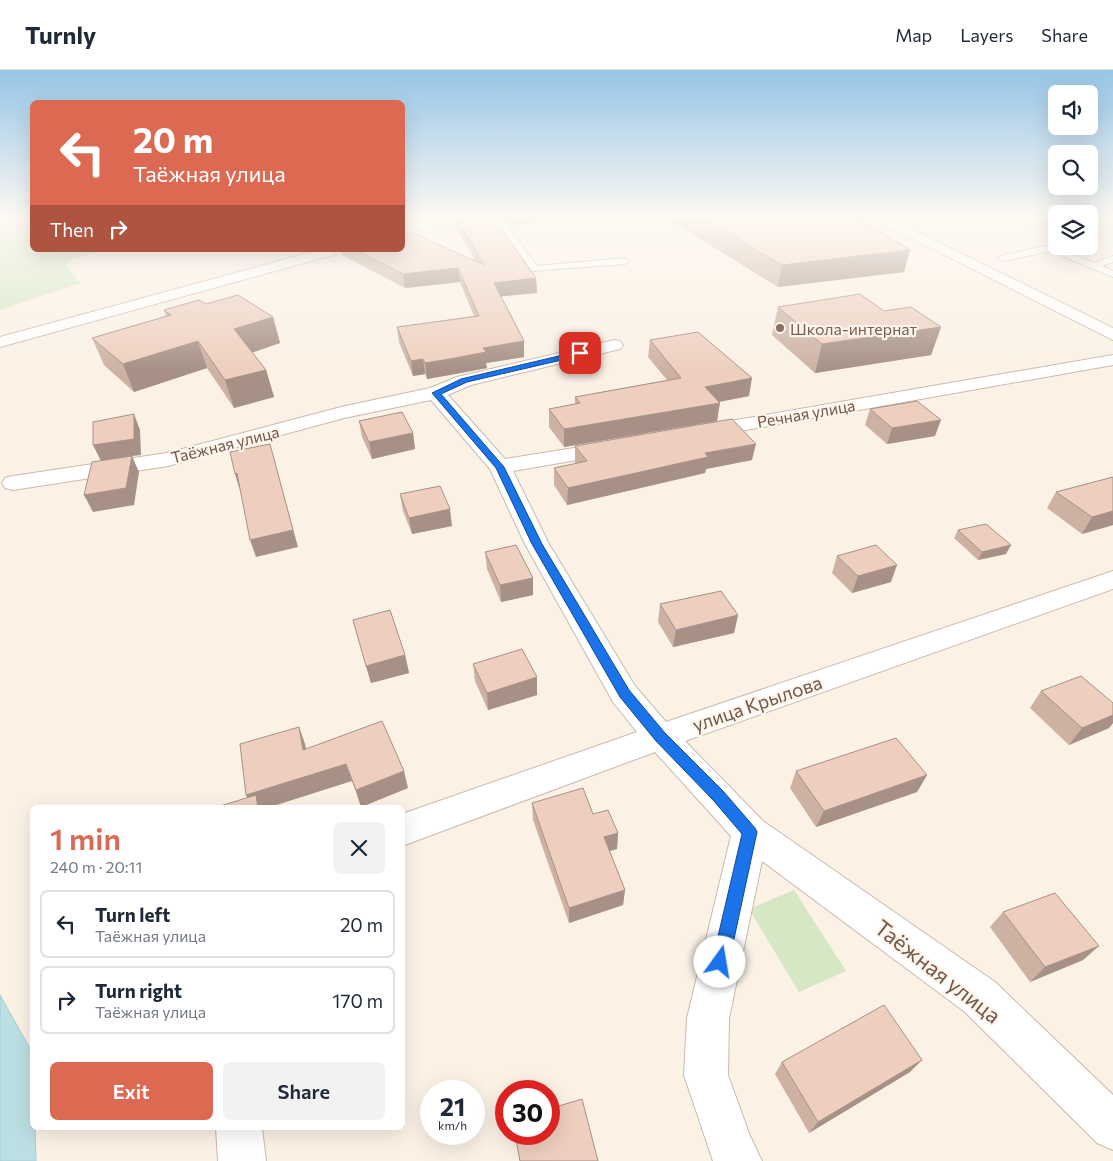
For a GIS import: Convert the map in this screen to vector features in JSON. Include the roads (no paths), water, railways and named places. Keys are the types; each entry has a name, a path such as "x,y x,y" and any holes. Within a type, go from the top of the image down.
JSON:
{"street":[{"path":"0,342 266,269"},
{"path":"980,269 1113,335"},
{"name":"Таёжная улица","path":"13,483 168,459 341,413 436,393 464,381 614,345"},
{"name":"Речная улица","path":"683,435 1113,360"},
{"name":"Таёжная улица","path":"436,393 500,467 537,544 624,694 660,737 718,796 750,832 980,997 1113,1128"},
{"path":"500,467 635,444"},
{"name":"улица Крылова","path":"405,829 660,737 1113,580"},
{"path":"738,1161 730,1149 706,1075 708,1018 750,832"},
{"path":"239,1130 242,1161"}],"lane":[{"path":"1101,269 1113,274"}],"water":[{"path":"0,995 30,1048 30,1130 35,1130 36,1161 0,1161"}],"place":[{"name":"Школа-интернат","path":"780,328"}]}
